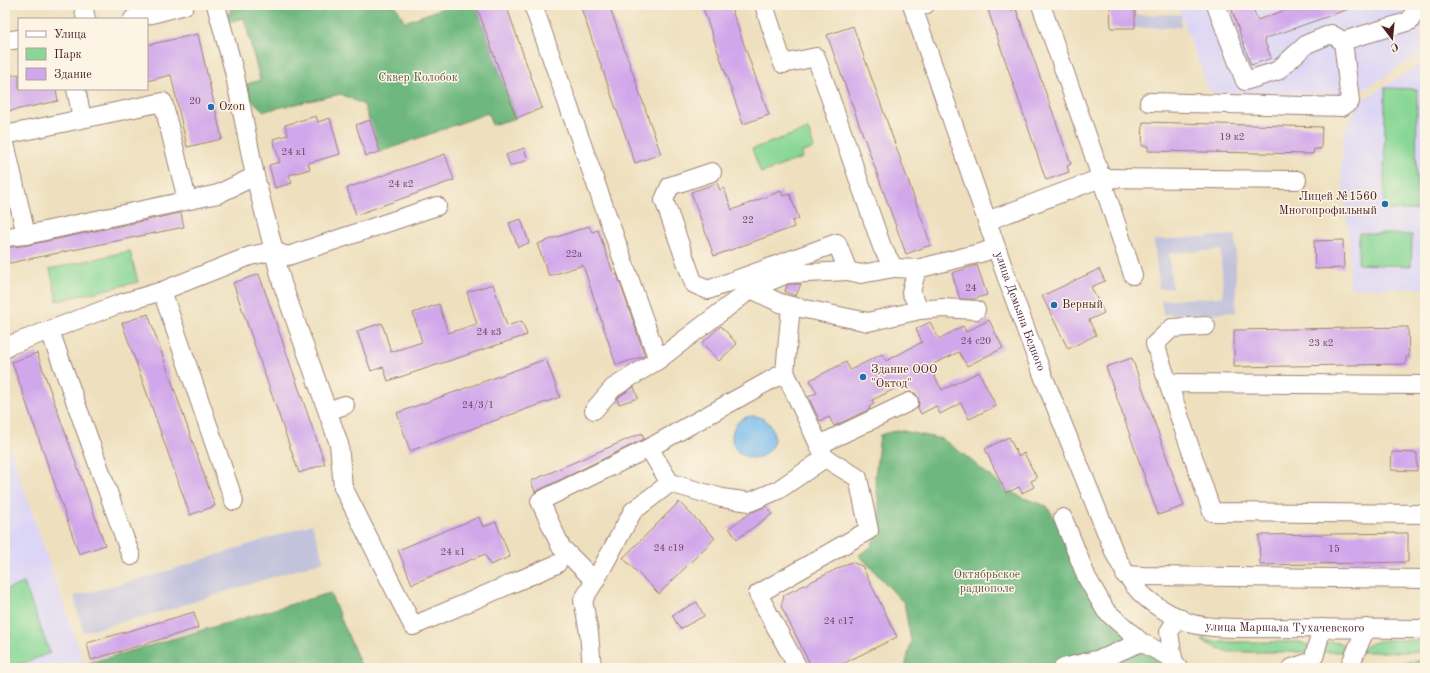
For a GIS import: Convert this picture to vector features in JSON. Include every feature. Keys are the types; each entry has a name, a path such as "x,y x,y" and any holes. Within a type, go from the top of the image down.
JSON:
{"street":[{"path":"83,5 86,18"},
{"path":"142,18 185,5"},
{"path":"216,5 234,71 255,176 282,283 339,444 343,487 413,626 557,564"},
{"path":"533,5 658,360"},
{"path":"764,5 784,64 816,57 882,247 894,268"},
{"path":"1041,5 1101,178 1133,276"},
{"path":"1216,5 1245,80 1277,71 1306,44 1331,34 1343,41 1410,21 1416,8 1415,5"},
{"name":"улица Демьяна Бедного","path":"919,7 996,247 1042,373 1115,554 1125,575 1137,590 1151,603"},
{"path":"5,42 18,39"},
{"path":"1149,102 1342,108 1350,100 1343,41"},
{"path":"76,90 82,118"},
{"path":"5,135 163,102 187,200"},
{"path":"5,143 26,235"},
{"path":"712,172 670,186 664,200 694,284 708,290 837,243 848,271"},
{"path":"5,237 26,235 218,194 255,176"},
{"path":"987,220 1101,178 1297,180"},
{"path":"5,349 10,345 122,303 162,290 250,256 274,251 288,256 437,206"},
{"path":"594,410 613,388 658,360 751,289 787,274 848,271 861,274 894,268 917,269 984,252 996,247"},
{"path":"917,269 912,292 920,310"},
{"path":"751,289 792,306 868,322 920,310 942,308 976,310"},
{"path":"162,290 234,501"},
{"path":"792,306 785,372 822,451 858,478 869,530 758,594 798,668"},
{"path":"1206,326 1172,328 1155,344 1212,512 1425,514"},
{"path":"50,330 131,556"},
{"path":"595,581 561,548 540,501 649,448 785,372"},
{"path":"1168,383 1425,384"},
{"path":"649,448 670,483 722,498 750,502 778,490 822,451 908,402"},
{"path":"328,412 345,405"},
{"path":"592,668 589,633 583,600 633,511 670,483"},
{"path":"1063,518 1087,578 1106,611 1141,642 1175,663"},
{"path":"1125,575 1425,579"},
{"name":"улица Маршала Тухачевского","path":"1151,603 1192,624 1217,627 1425,629"},
{"path":"1175,663 1169,632 1178,617"},
{"path":"1292,668 1313,661 1322,628"},
{"path":"1348,668 1366,628"},
{"path":"1063,668 1104,658 1141,642"}],"shaded area":[{"path":"1177,5 1425,5 1425,51 1355,95 1210,93"},
{"path":"1181,14 1181,27 1135,28 1135,15"},
{"name":"Лицей №1560 Многопрофильный","path":"1425,61 1425,288 1350,288 1349,240 1341,168 1344,133 1359,102"},
{"path":"1236,235 1236,312 1163,315 1161,300 1223,297 1221,250 1169,253 1172,288 1159,289 1154,240"},
{"path":"5,433 84,664 75,668 5,668"},
{"path":"312,524 324,561 161,612 83,632 74,596 152,576"}],"green space":[{"name":"Сквер Колобок","path":"229,5 395,5 405,22 451,5 483,5 477,7 516,118 492,125 488,113 380,152 364,105 341,94 264,111 237,87 260,80 244,18 221,24 219,16 231,13"},
{"path":"1385,88 1417,89 1416,210 1384,210"},
{"path":"808,129 814,148 801,153 802,158 761,173 752,149"},
{"path":"1359,233 1412,235 1411,266 1358,264"},
{"path":"130,251 138,282 57,301 50,269"},
{"name":"Октябрьское радиополе","path":"898,430 942,439 967,457 997,482 1021,497 1047,506 1060,528 1075,571 1180,668 906,668 911,641 904,603 859,555 871,547 881,523 875,477 880,435"},
{"path":"24,583 50,653 10,668 5,668 5,590"},
{"path":"330,593 362,668 72,668"},
{"path":"1203,639 1216,642 1300,642 1309,646 1310,652 1226,652 1202,641"},
{"path":"1385,640 1425,640 1425,652 1361,652 1365,647 1374,642"},
{"path":"1330,642 1343,644 1347,652 1321,652 1326,643"},
{"path":"1422,661 1423,666 1419,668 1404,668 1402,662"}],"water":[{"path":"749,416 757,416 765,419 771,425 774,437 771,449 765,455 757,458 749,458 741,455 735,449 732,441 732,433 735,425 741,419"}],"building":[{"path":"483,5 506,5 542,108 516,118 477,7"},
{"path":"580,5 609,5 661,154 635,163"},
{"path":"702,5 730,5 769,115 743,124"},
{"path":"1010,5 1011,10 1016,9 1071,164 1067,166 1069,172 1046,180 988,10"},
{"path":"1110,5 1135,5 1135,28 1111,28"},
{"path":"1230,5 1252,5 1257,20 1300,5 1353,5 1354,7 1264,39 1271,58 1251,65"},
{"path":"853,26 931,245 906,254 827,35"},
{"path":"198,34 222,139 187,147 171,75 148,81 148,45"},
{"path":"18,74 18,90 56,90 58,101 5,112 5,77"},
{"path":"316,116 318,122 330,118 340,154 308,163 310,169 289,175 292,183 275,188 269,165 280,162 273,139 288,135 285,125"},
{"path":"370,120 380,152 366,156 356,125"},
{"path":"1143,122 1322,127 1321,149 1314,149 1313,154 1148,151 1148,146 1142,146"},
{"path":"524,148 528,160 510,166 506,155"},
{"path":"445,154 454,180 356,215 347,188"},
{"path":"717,183 720,190 724,188 732,210 781,191 783,196 790,194 799,219 792,221 794,227 714,256 691,192"},
{"path":"181,213 184,227 5,264 5,248 28,245"},
{"path":"521,219 529,243 518,247 509,223"},
{"path":"589,226 592,232 598,230 614,275 617,274 645,356 616,365 583,265 549,276 537,244"},
{"path":"1343,240 1344,268 1315,269 1314,241"},
{"path":"977,265 987,295 973,299 960,299 952,273"},
{"path":"1099,269 1105,281 1091,287 1104,313 1089,320 1096,335 1068,349 1042,296"},
{"path":"259,274 325,464 299,473 233,283"},
{"path":"493,284 507,326 522,321 527,335 388,381 383,367 371,371 357,331 382,323 391,352 422,342 413,313 439,304 448,333 477,324 467,292"},
{"path":"801,284 796,296 785,292 787,285"},
{"path":"148,314 215,506 190,515 122,323"},
{"path":"989,320 1003,348 967,366 959,352 929,366 942,390 979,372 996,406 969,419 961,403 940,414 936,406 921,414 918,408 918,397 915,393 909,392 905,384 872,400 874,404 869,407 870,409 834,426 829,417 820,421 808,397 817,393 810,380 846,362 850,370 882,354 886,361 922,342 916,329 930,322 939,339 963,326 966,332"},
{"path":"721,326 737,344 719,361 702,343"},
{"path":"1408,327 1409,357 1406,357 1406,364 1234,367 1234,330"},
{"path":"37,353 105,545 79,554 12,362"},
{"path":"1132,358 1184,506 1158,515 1106,367"},
{"path":"546,359 560,397 410,451 397,413"},
{"path":"634,387 638,398 619,404 617,399"},
{"path":"642,433 644,439 535,492 531,481"},
{"path":"1009,437 1018,456 1024,453 1037,478 1031,481 1034,487 1022,493 1019,487 1006,493 985,449"},
{"path":"1392,452 1417,453 1417,471 1391,470"},
{"path":"679,502 715,538 659,594 623,558"},
{"path":"767,506 772,514 737,539 729,528 752,512"},
{"path":"479,517 483,527 496,522 510,557 490,565 485,554 412,584 398,550"},
{"path":"1408,533 1408,562 1260,565 1259,535"},
{"path":"851,562 862,566 897,637 834,668 812,668 781,606 784,595"},
{"path":"697,602 704,616 680,629 672,615"},
{"path":"194,612 198,628 91,660 87,643"}],"place":[{"name":"Ozon","path":"211,107"},
{"name":"Лицей №1560 Многопрофильный","path":"1385,204"},
{"name":"Верный","path":"1054,305"},
{"name":"Здание ООО \"Октод\"","path":"863,377"}]}
